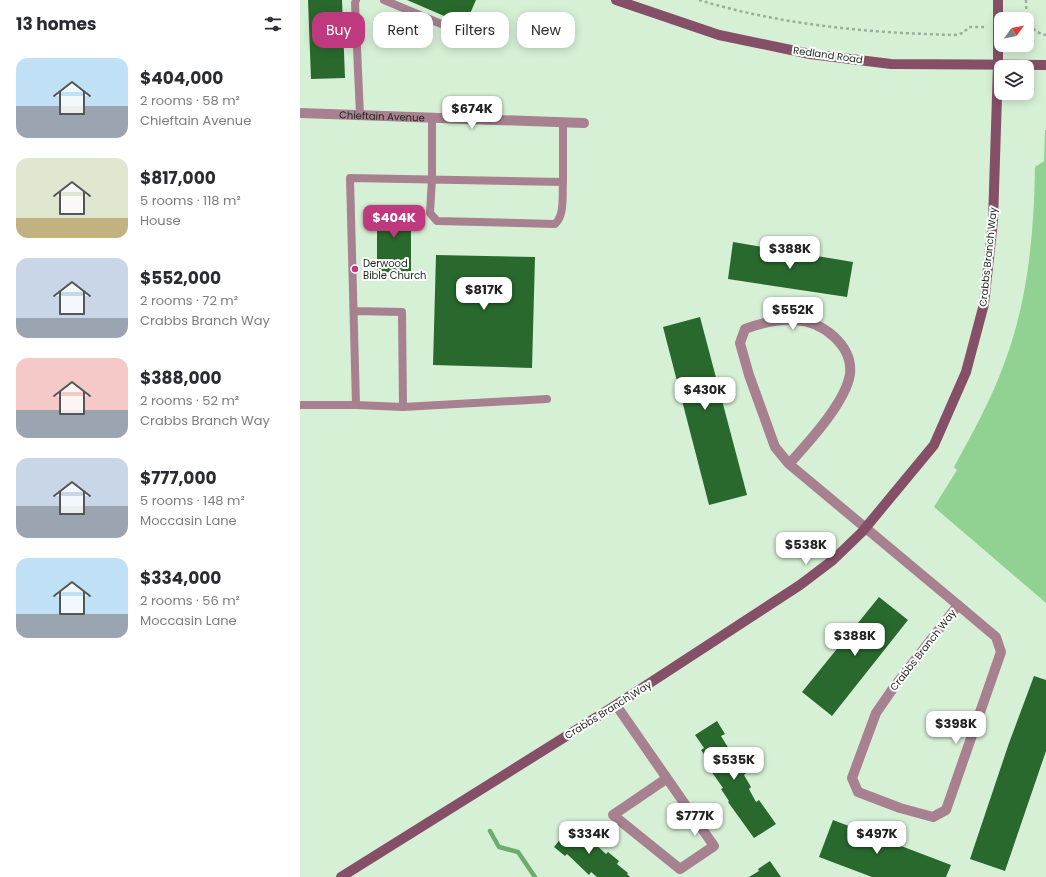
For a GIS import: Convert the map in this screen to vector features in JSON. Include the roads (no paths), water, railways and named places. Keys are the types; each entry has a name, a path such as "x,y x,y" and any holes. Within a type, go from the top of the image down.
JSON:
{"street":[{"name":"Redland Road","path":"616,0 719,35 810,54 891,64 994,64"},
{"name":"Crabbs Branch Way","path":"998,0 998,60"},
{"name":"Redland Road","path":"1034,65 1046,65"},
{"name":"Crabbs Branch Way","path":"341,877 616,705 800,585 834,560 865,529 934,445 966,372 984,304 992,228 997,100"},
{"name":"Chieftain Avenue","path":"300,113 584,123"},
{"name":"Crabbs Branch Way","path":"789,464 814,438 844,390 850,374 848,354 839,340 822,328 796,320 765,322 745,329 740,343 749,375 775,447 789,464 865,529 958,605 996,637 1001,652 946,810 933,817 900,808 858,792 852,778 876,713 894,687 958,605"},
{"path":"616,705 714,846 680,869 613,815 666,778"}],"lane":[{"path":"356,0 360,115"},
{"path":"384,0 441,24"},
{"path":"432,118 432,179 430,213 436,221 443,222 555,224 559,220 561,214 563,182 563,122"},
{"path":"356,405 350,178 563,182"},
{"path":"354,311 402,312 403,407"},
{"path":"300,405 403,407 547,399"}],"waterway":[{"path":"490,831 499,847 518,852 535,877"}],"place":[{"name":"Derwood Bible Church","path":"355,269"}]}
